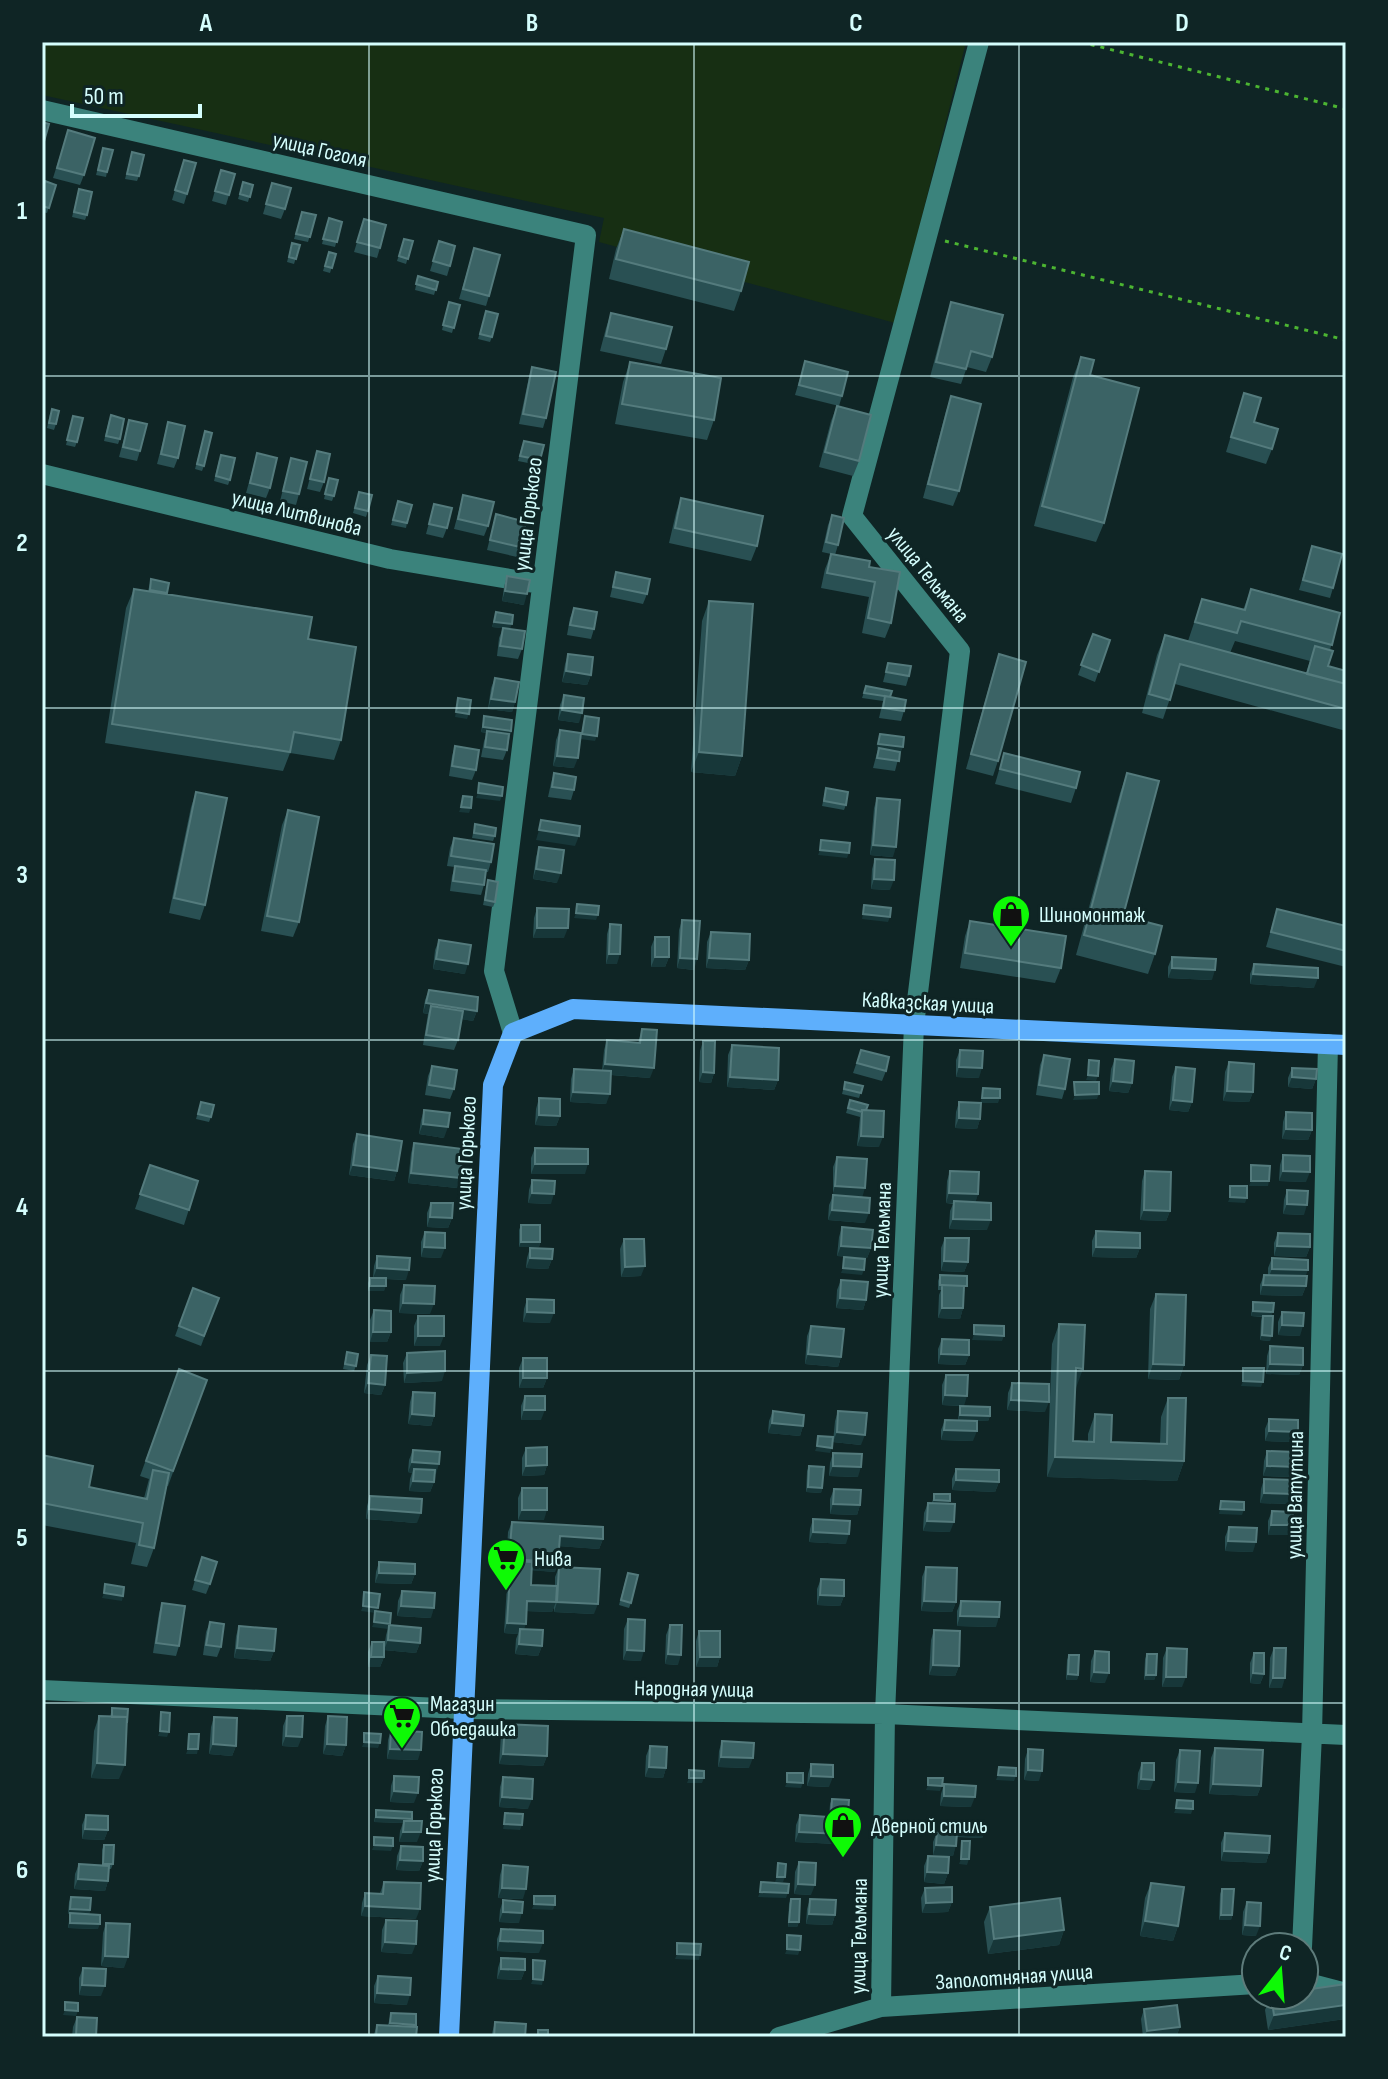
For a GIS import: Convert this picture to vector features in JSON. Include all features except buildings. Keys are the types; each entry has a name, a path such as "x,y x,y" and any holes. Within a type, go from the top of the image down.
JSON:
{"main road":[{"name":"Кавказская улица","path":"513,1033 573,1009 1337,1045"},
{"name":"улица Горького","path":"449,2037 493,1085 513,1033"}],"street":[{"path":"926,237 979,42"},
{"name":"улица Гоголя","path":"42,110 586,235"},
{"name":"улица Горького","path":"513,1033 494,971 586,235"},
{"name":"улица Тельмана","path":"881,2007 885,1714 914,1025 960,651 852,516 926,237"},
{"name":"улица Литвинова","path":"42,474 390,559 542,585"},
{"name":"улица Ватутина","path":"1303,1931 1337,1045"},
{"name":"Народная улица","path":"42,1690 462,1709 885,1714 1346,1735"},
{"name":"Заполотняная улица","path":"779,2037 881,2007 1240,1985"},
{"path":"1320,1986 1346,1993"}],"path":[{"path":"1081,42 1346,109"},
{"path":"926,237 1346,340"}],"green space":[{"path":"42,42 966,42 895,323 599,242 604,218 42,95"}],"place":[{"name":"Шиномонтаж","path":"1011,948"},
{"name":"Нива","path":"506,1592"},
{"name":"Магазин Объедашка","path":"402,1750"},
{"name":"Дверной стиль","path":"843,1859"}]}
